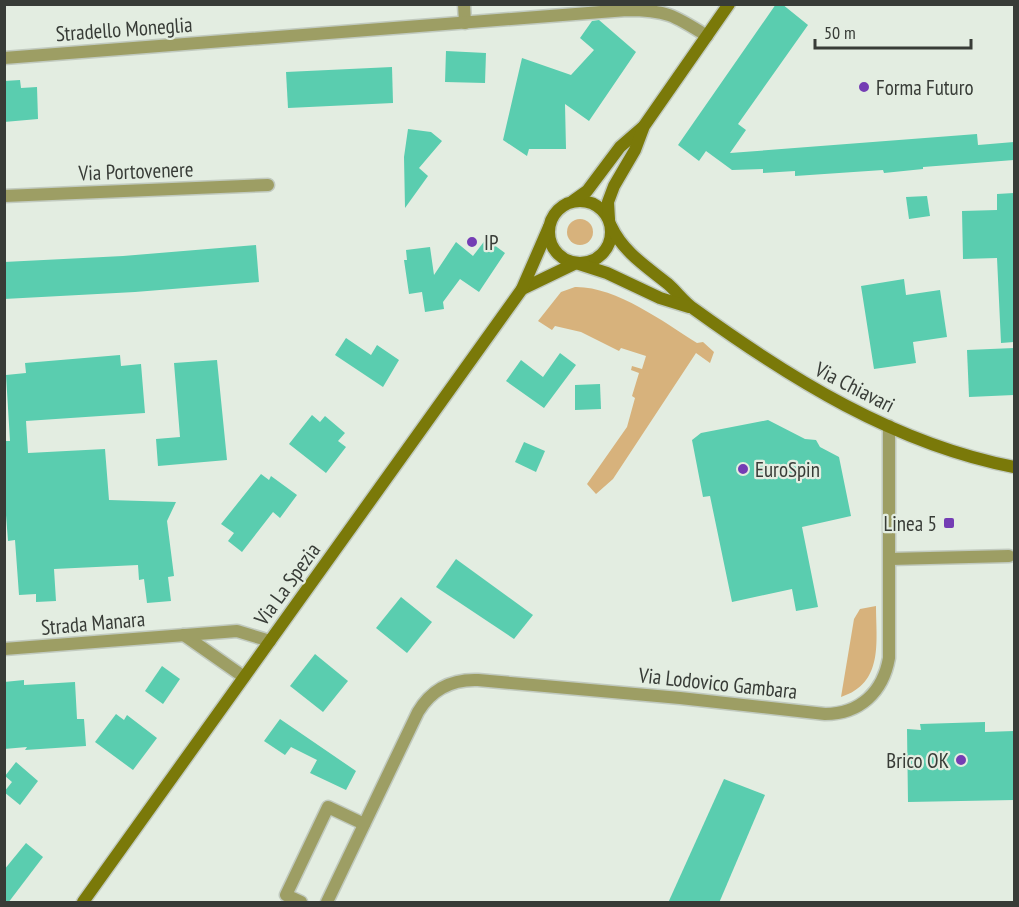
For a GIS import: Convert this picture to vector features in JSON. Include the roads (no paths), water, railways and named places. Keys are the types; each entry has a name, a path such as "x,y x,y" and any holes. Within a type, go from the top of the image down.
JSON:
{"main road":[{"name":"Via La Spezia","path":"83,903 522,289 554,213 587,191 620,147 647,121 729,4"},
{"name":"Via La Spezia","path":"522,289 576,263 591,261 603,253 610,242 608,202 647,121"},
{"path":"572,201 594,204 605,213 610,223"},
{"name":"Via Chiavari","path":"610,223 621,243 694,309 788,374 834,400 889,426 961,453 1014,467"},
{"path":"549,227 550,241 557,254 569,262 576,263"},
{"name":"Via Chiavari","path":"576,263 607,273 660,298 694,309"}],"street":[{"path":"464,4 465,23"},
{"name":"Stradello Moneglia","path":"4,58 627,10 653,10 676,16 707,36"},
{"name":"Via Portovenere","path":"4,196 268,185"},
{"name":"Via Lodovico Gambara","path":"327,903 422,704 435,692 459,681 680,698 825,714 839,714 860,706 876,691 888,666 890,644 889,426"},
{"path":"890,559 1009,556"},
{"name":"Strada Manara","path":"4,649 237,631 270,641"},
{"path":"184,635 244,677"},
{"path":"301,903 286,895 328,807 364,824"}],"place":[{"name":"Forma Futuro","path":"864,87"},
{"name":"IP","path":"472,242"},
{"name":"EuroSpin","path":"743,469"},
{"name":"Linea 5","path":"949,523"},
{"name":"Brico OK","path":"961,760"}]}
